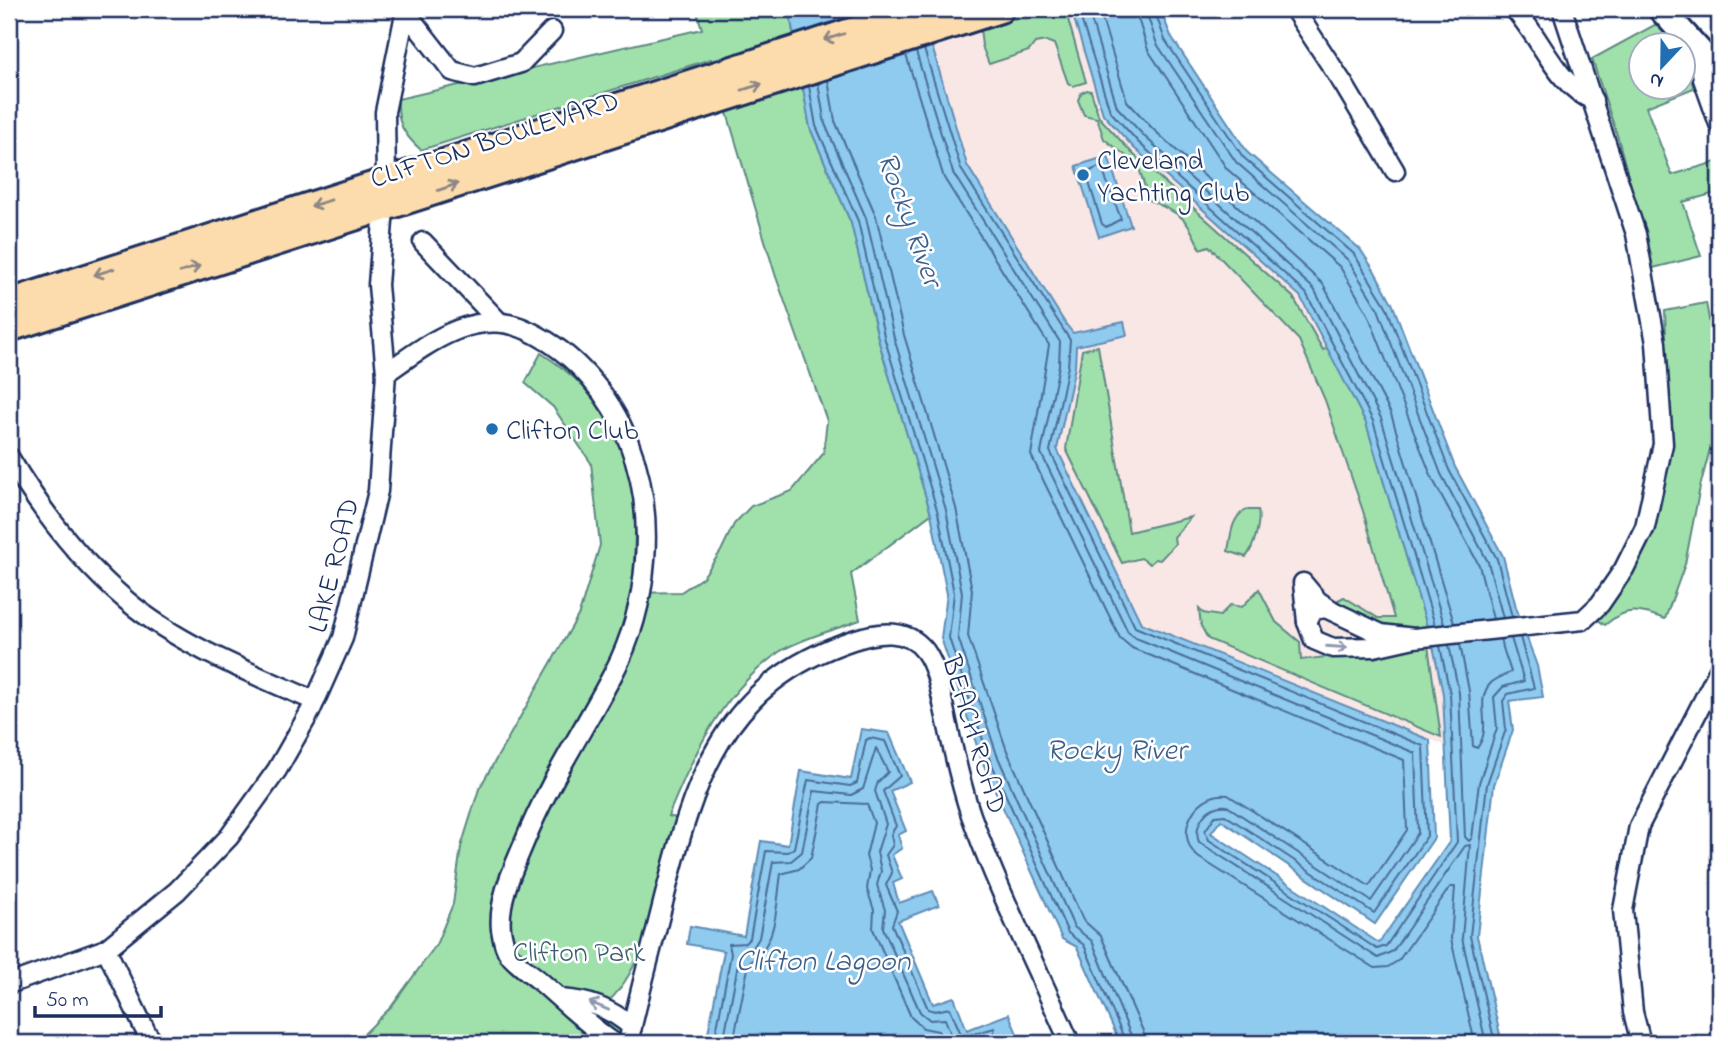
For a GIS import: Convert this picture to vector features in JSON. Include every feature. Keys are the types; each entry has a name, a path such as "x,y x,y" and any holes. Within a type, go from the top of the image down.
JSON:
{"main road":[{"name":"CLIFTON BOULEVARD","path":"9,328 385,196 684,97 922,9"},
{"name":"CLIFTON BOULEVARD","path":"684,97 1000,9"},
{"name":"CLIFTON BOULEVARD","path":"9,303 385,196"}],"street":[{"path":"1294,9 1344,85 1395,171"},
{"path":"1514,9 1529,24 1576,93 1593,100"},
{"path":"1414,638 1381,634 1333,611 1318,601 1303,583 1307,622 1314,640 1333,648 1374,647 1414,638 1583,620 1600,604 1624,569 1645,527 1663,444 1656,343 1636,234 1562,9"},
{"path":"1661,9 1719,73"},
{"path":"406,10 452,71 475,77 521,63 552,31"},
{"name":"LAKE ROAD","path":"9,984 106,949 177,891 229,837 277,770 315,701 343,638 362,568 378,491 386,373 378,285 385,196 385,112 406,10"},
{"path":"1699,52 1703,79 1719,124"},
{"path":"423,242 498,321"},
{"path":"386,373 433,340 475,324 498,321 527,330 550,342 595,383 625,432 638,466 645,517 641,586 632,626 614,673 540,802 503,903 501,929 508,953 614,1043"},
{"path":"9,457 65,538 127,601 170,631 228,663 315,701"},
{"path":"1307,622 1313,610 1320,608 1333,611"},
{"name":"BEACH ROAD","path":"630,1035 685,815 707,761 736,719 763,688 796,665 847,642 873,634 894,633 912,639 926,652 939,685 971,814 1070,1043"},
{"path":"1641,1043 1633,1012 1623,910 1639,826 1719,670"},
{"path":"106,949 147,1034 155,1043"},
{"path":"561,999 587,1001 616,1013 630,1035"}],"shaded area":[{"path":"921,9 1071,9 1103,114 1134,148 1300,296 1335,359 1400,529 1433,646 1443,694 1447,746 1141,623 1057,449 1075,367 1076,346 1126,336 1124,323 1073,333 1065,323 967,165"}],"green space":[{"name":"Clifton Park","path":"696,9 789,9 810,128 851,223 879,342 931,514 851,574 860,620 779,652 758,669 725,705 700,746 668,816 676,818 660,890 645,940 623,984 609,1001 643,1043 355,1043 391,1007 436,945 453,904 461,847 479,789 579,614 600,545 591,463 553,407 525,383 541,353 584,387 600,406 623,449 634,500 633,593 681,592 703,577 721,551 734,524 751,506 792,491 823,454 827,421 775,274 711,59 421,150 410,139 400,121 398,99 702,29"},
{"path":"978,9 1065,9 1086,82 1073,86 1068,83 1054,44 1046,41 1035,43 1029,51 989,64 982,46"},
{"path":"1660,22 1667,32 1642,32"},
{"path":"1626,40 1626,102 1659,102 1646,107 1672,175 1719,161 1719,192 1683,202 1701,256 1653,268 1618,138 1592,59"},
{"path":"1091,91 1099,117 1133,154 1293,297 1323,350 1328,348 1366,423 1428,629 1381,628 1339,606 1338,600 1344,597 1378,618 1394,618 1363,511 1325,400 1299,340 1209,246 1200,249 1182,218 1149,200 1138,165 1104,139 1097,118 1084,115 1078,100 1081,93"},
{"path":"1706,303 1719,374 1719,415 1700,487 1685,564 1665,619 1647,613 1627,612 1605,625 1594,617 1622,583 1670,443 1665,311"},
{"path":"1098,346 1129,532 1191,517 1174,537 1175,544 1160,560 1155,559 1150,564 1141,558 1122,563 1066,449 1082,350"},
{"path":"1245,510 1258,510 1259,515 1254,541 1246,557 1228,551 1234,523"},
{"path":"1259,589 1276,622 1300,642 1301,660 1428,645 1441,737 1208,639 1201,626 1199,609 1203,613 1220,616 1230,605 1242,607"}],"water":[{"name":"Rocky River","path":"789,9 921,9 967,165 1065,323 1073,333 1124,322 1127,335 1076,346 1075,367 1057,449 1141,623 1430,740 1434,838 1375,924 1221,820 1211,833 1379,943 1450,841 1443,694 1433,646 1366,423 1300,296 1134,148 1103,114 1071,9 1160,9 1171,36 1248,153 1360,249 1392,303 1455,467 1503,556 1516,607 1537,666 1543,697 1509,701 1513,730 1494,785 1477,936 1502,1043 1120,1043 1077,947 1062,939 982,761 941,638 947,594 931,514 879,342 851,223 810,128"},
{"path":"1108,156 1131,226 1099,237 1076,166"},
{"name":"Clifton Lagoon","path":"861,729 889,733 910,782 890,791 906,831 898,835 902,848 892,855 902,879 893,883 899,903 933,891 939,905 898,921 933,1004 954,997 967,1030 1009,1014 1017,1034 989,1043 706,1043 724,951 687,944 690,926 744,936 761,841 788,845 801,771 851,779"}],"place":[{"name":"Cleveland Yachting Club","path":"1083,175"},
{"name":"Clifton Club","path":"492,429"}]}
